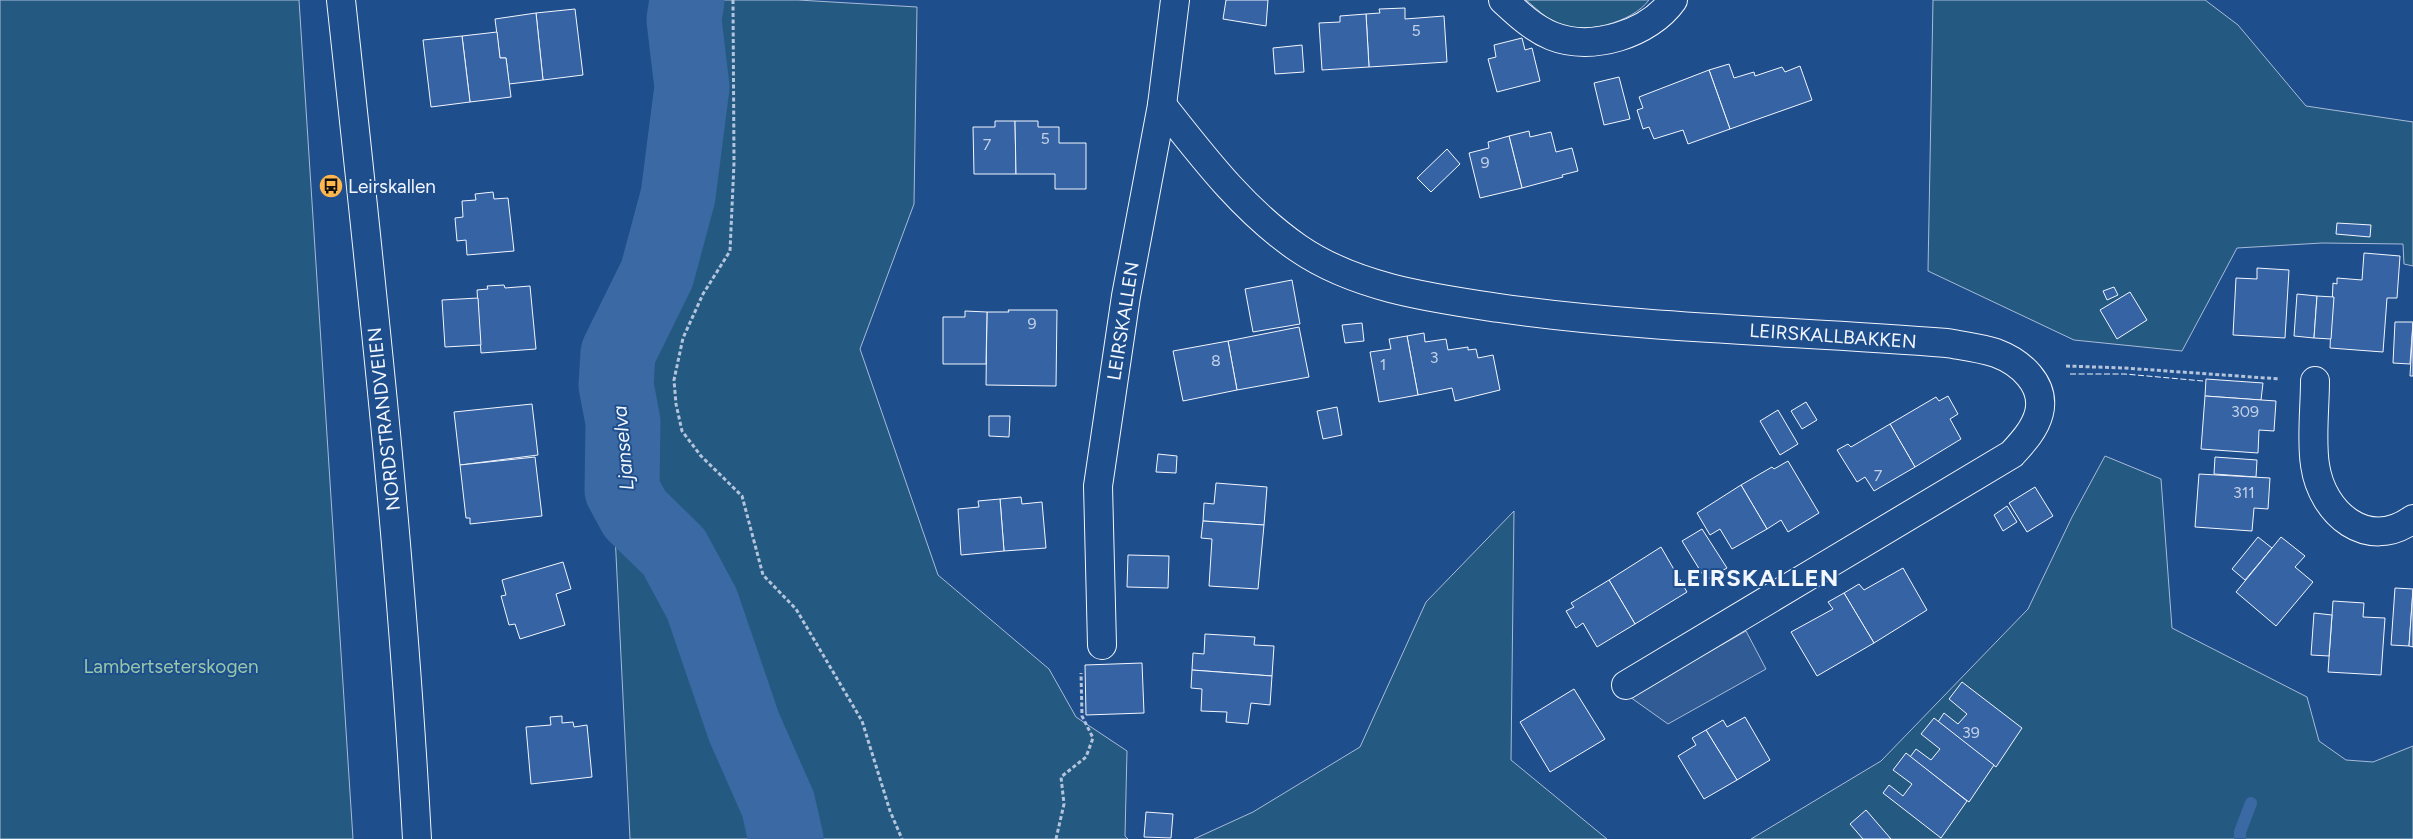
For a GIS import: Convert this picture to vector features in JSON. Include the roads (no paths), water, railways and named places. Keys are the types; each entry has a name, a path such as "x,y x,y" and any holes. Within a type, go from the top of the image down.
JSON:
{"street":[{"name":"NORDSTRANDVEIEN","path":"341,0 391,486 403,624 417,839"},
{"name":"LEIRSKALLEN","path":"1102,645 1098,486 1126,296 1162,105 1175,0"},
{"path":"1503,0 1524,20 1552,36 1570,41 1601,41 1620,37 1644,26 1665,11 1673,0"},
{"name":"LEIRSKALLBAKKEN","path":"1162,105 1218,177 1270,227 1299,249 1335,269 1399,290 1446,300 1520,311 1625,322 1947,343 1997,353 2026,370 2038,391 2040,412 2028,436 2012,454 1850,552 1765,600 1626,685"},
{"path":"2315,381 2315,466 2323,490 2338,513 2358,529 2381,533 2413,519"}],"waterway":[{"name":"Ljanselva","path":"687,0 684,20 692,87 678,196 657,274 618,353 616,385 623,422 622,490 635,514 674,552 702,604 744,727 778,804 786,839"},
{"path":"2240,839 2240,832 2251,803"}],"place":[{"name":"Leirskallen","path":"331,186"}],"district":[{"name":"LEIRSKALLEN","path":"1756,577"}],"park label":[{"name":"Lambertseterskogen","path":"171,666"}]}
